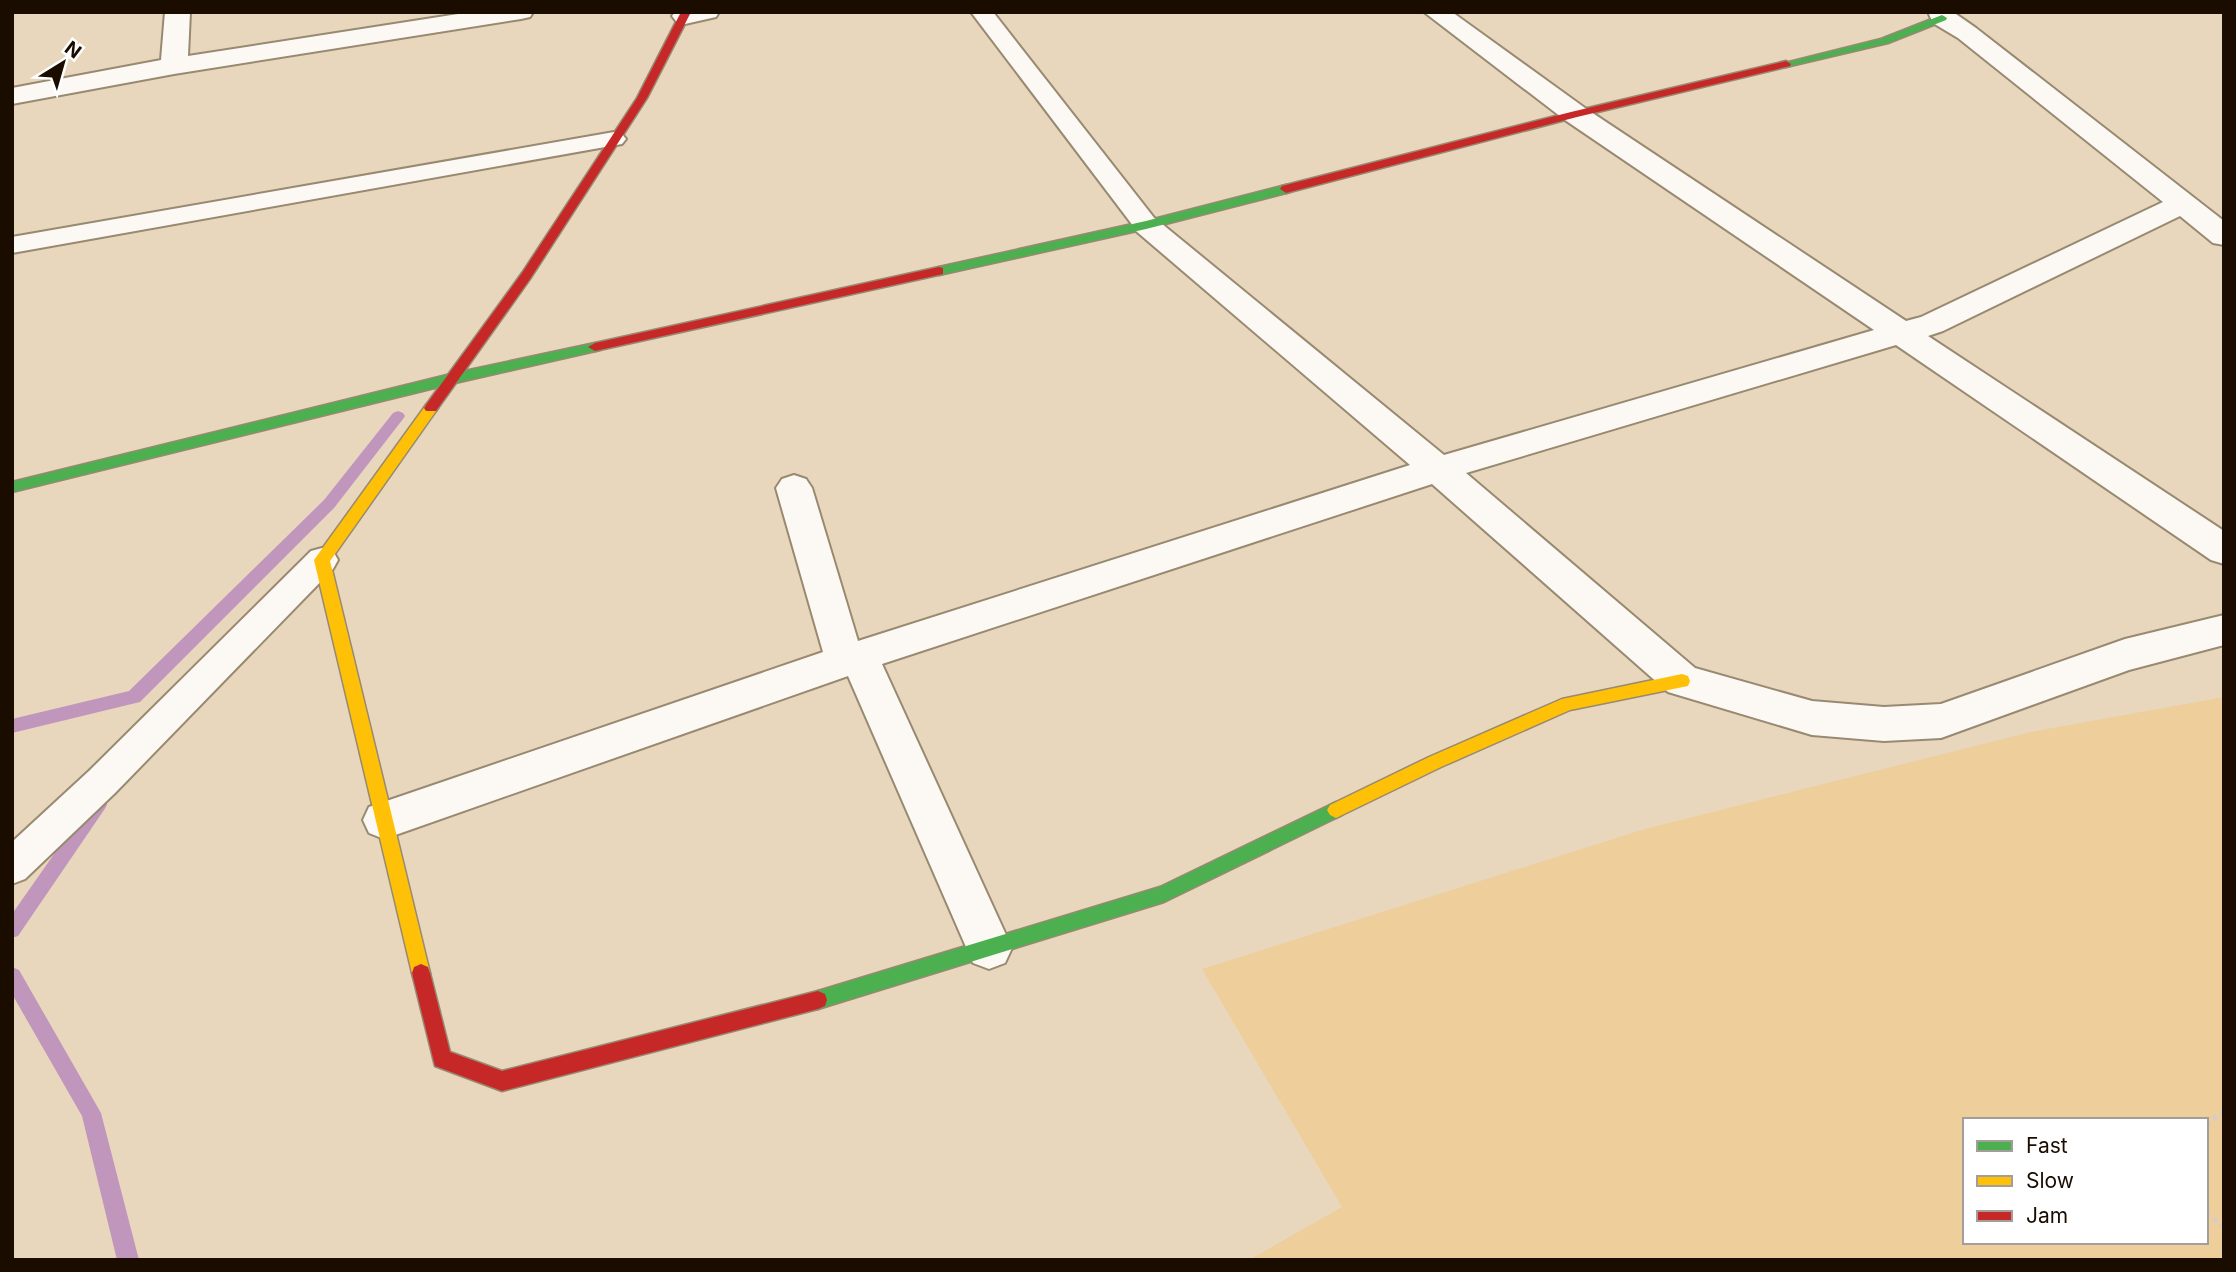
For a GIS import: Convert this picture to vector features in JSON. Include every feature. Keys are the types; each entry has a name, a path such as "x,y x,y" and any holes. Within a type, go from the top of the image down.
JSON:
{"street":[{"path":"174,66 178,12"},
{"path":"12,96 425,19 520,12"},
{"path":"1436,12 1575,114 2224,550"},
{"path":"693,14 526,276 322,560 442,1059 502,1081 776,1012 989,948 1164,894 1435,761 1568,704 1682,681"},
{"path":"12,487 455,378 1146,225 1575,114 1884,41 1948,14 1967,33 2224,236"},
{"path":"384,820 852,659 1438,469 1933,324 2182,204"},
{"path":"1146,225 1438,469 1682,681 1812,718 1884,724 1941,721 2125,655 2224,630"},
{"path":"794,488 852,659 989,948"}],"lane":[{"path":"982,12 1146,225"},
{"path":"12,244 614,139"},
{"path":"12,867 102,782 322,560"}],"path":[{"path":"2208,1123 2224,1111"},
{"path":"2208,1215 2224,1227"}],"shaded area":[{"path":"2224,697 2224,1260 1249,1260 1342,1207 1202,969 1645,829 2031,732"}],"waterway":[{"path":"12,726 134,697 329,504 398,416"},
{"path":"12,930 98,805"},
{"path":"12,976 91,1113 128,1260"}],"traffic: fast":[{"path":"1786,64 1884,41 1942,18"},
{"path":"939,271 1146,225 1286,189"},
{"path":"12,487 455,378 595,347"},
{"path":"818,1000 1164,894 1336,810"}],"traffic: slow":[{"path":"421,973 322,560 431,408"},
{"path":"1336,810 1435,762 1568,704 1682,681"}],"traffic: jam":[{"path":"431,408 526,276 642,98 686,12"},
{"path":"1286,189 1575,114 1786,64"},
{"path":"595,347 939,271"},
{"path":"421,973 442,1059 502,1081 818,1000"}]}
